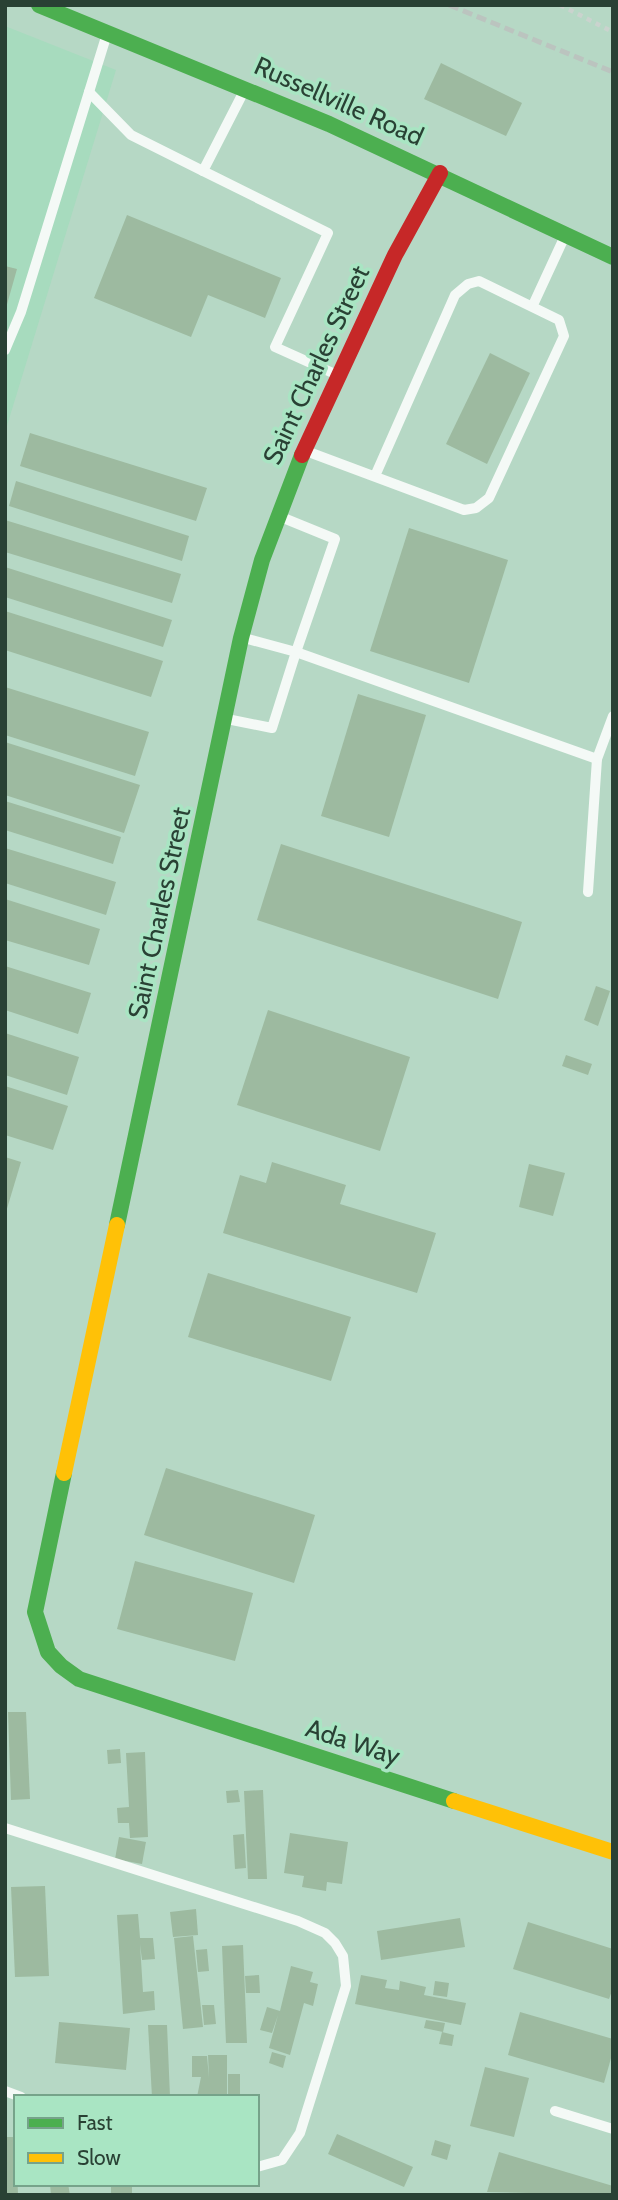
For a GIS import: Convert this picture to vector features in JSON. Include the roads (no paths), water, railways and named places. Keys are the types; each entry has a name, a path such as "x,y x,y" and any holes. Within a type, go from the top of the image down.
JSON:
{"street":[{"name":"Russellville Road","path":"39,5 246,87 440,173 613,257"},
{"name":"Saint Charles Street","path":"79,1679 58,1667 45,1647 35,1612 241,638 261,556 303,450 417,209 440,173"},
{"name":"Ada Way","path":"79,1679 613,1852"}],"lane":[{"path":"5,350 21,312 108,32"},
{"path":"203,171 246,87"},
{"path":"89,92 131,135 328,233 275,347 338,375"},
{"path":"533,305 566,234"},
{"path":"303,450 464,510 476,508 489,498 564,336 559,320 479,281 468,284 455,295 375,476"},
{"path":"225,719 272,728 335,539 276,515"},
{"path":"241,638 296,652 597,759"},
{"path":"588,892 597,759 613,716"},
{"path":"5,1828 298,1921 325,1933 335,1943 343,1956 346,1986 300,2133 282,2160 259,2166"},
{"path":"555,2111 613,2129"}],"railway":[{"path":"449,5 613,72"}]}
